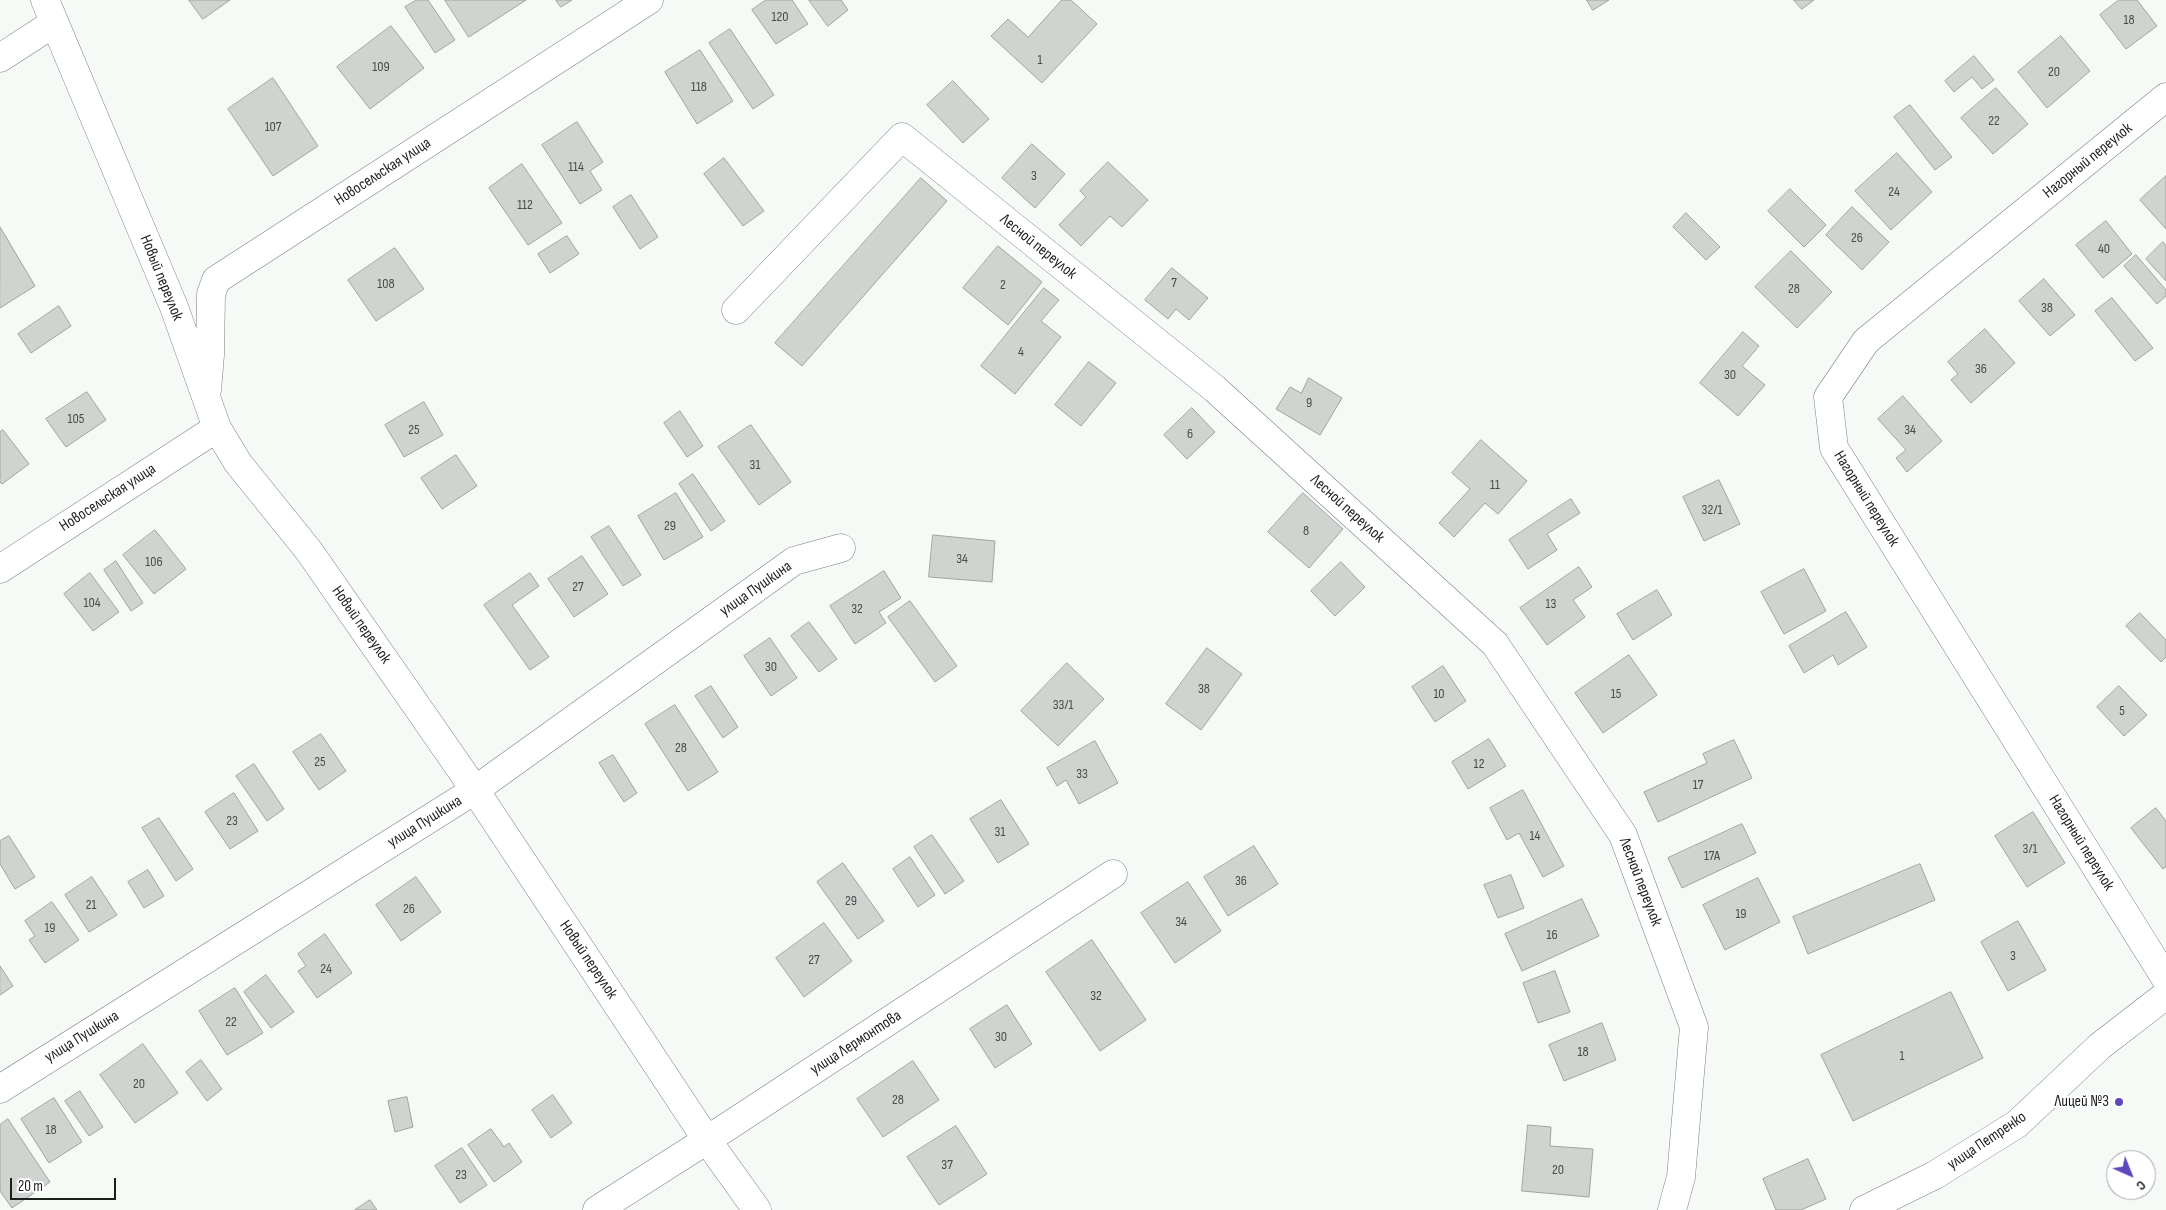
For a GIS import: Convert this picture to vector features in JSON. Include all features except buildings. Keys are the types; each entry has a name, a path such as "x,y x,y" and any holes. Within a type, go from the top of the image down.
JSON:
{"street":[{"name":"Новосельская улица","path":"206,398 210,355 211,294 216,280 649,0"},
{"name":"Новый переулок","path":"49,11 174,307 217,428 238,464 309,550 475,790 707,1140 757,1210"},
{"path":"0,58 49,11"},
{"name":"Нагорный переулок","path":"2166,97 1866,341 1828,397 1834,448 2166,979"},
{"name":"Лесной переулок","path":"736,310 902,137 1215,389 1496,644 1623,835 1694,1028 1681,1177 1672,1210"},
{"name":"Новосельская улица","path":"0,569 217,428"},
{"name":"улица Пушкина","path":"0,1088 475,790 794,561 841,548"},
{"name":"улица Лермонтова","path":"597,1210 1113,874"},
{"name":"улица Петренко","path":"1864,1210 1935,1175 2017,1124 2100,1046 2166,995"}],"place":[{"name":"Лицей №3","path":"2119,1102"}]}
